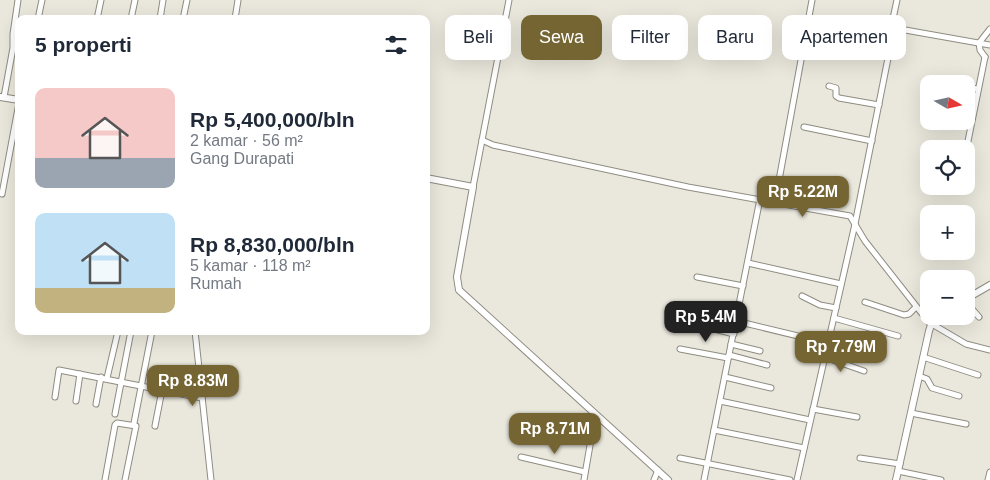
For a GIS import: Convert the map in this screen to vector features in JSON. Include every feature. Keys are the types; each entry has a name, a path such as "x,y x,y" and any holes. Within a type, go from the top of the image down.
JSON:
{"street":[{"path":"16,15 18,0"},
{"path":"39,15 42,0"},
{"path":"98,15 101,0"},
{"path":"132,15 135,0"},
{"path":"161,15 163,0"},
{"path":"184,15 188,0"},
{"path":"236,15 238,0"},
{"path":"509,0 457,277 459,290 668,480"},
{"path":"775,202 812,0"},
{"path":"894,15 897,0"},
{"path":"15,20 13,48 2,97 15,101"},
{"path":"968,140 978,89 988,55 980,50 979,43 990,29"},
{"path":"906,30 990,45"},
{"path":"797,480 854,229 888,60"},
{"path":"829,86 837,89 837,97 879,105"},
{"path":"2,194 15,124"},
{"path":"804,126 872,141"},
{"path":"482,140 493,145 688,187 850,216 854,229 920,313"},
{"path":"430,179 473,187"},
{"path":"704,480 760,199"},
{"path":"748,263 841,284"},
{"path":"697,277 743,286"},
{"path":"975,295 990,285"},
{"path":"802,296 820,305 836,308"},
{"path":"865,302 904,314 909,314 915,308"},
{"path":"975,312 979,317"},
{"path":"834,318 898,336"},
{"path":"736,321 827,343"},
{"path":"695,324 734,334"},
{"path":"896,480 931,325 966,344 990,350"},
{"path":"107,378 117,335"},
{"path":"115,414 131,335"},
{"path":"134,423 151,335"},
{"path":"195,335 211,480"},
{"path":"731,344 760,351"},
{"path":"680,349 767,365"},
{"path":"824,357 864,371"},
{"path":"923,357 978,375"},
{"path":"55,397 60,370 202,398"},
{"path":"76,401 80,374"},
{"path":"919,376 927,378 932,388 959,396"},
{"path":"96,404 101,377"},
{"path":"724,377 772,388"},
{"path":"155,426 162,390"},
{"path":"720,401 810,420"},
{"path":"812,410 857,417"},
{"path":"911,413 966,424"},
{"path":"584,480 594,426 599,418"},
{"path":"105,480 117,422 136,426 126,480"},
{"path":"714,430 804,448"},
{"path":"521,457 585,472"},
{"path":"680,458 790,480"},
{"path":"860,458 941,480"},
{"path":"654,480 658,470"},
{"path":"988,480 990,472"}]}
